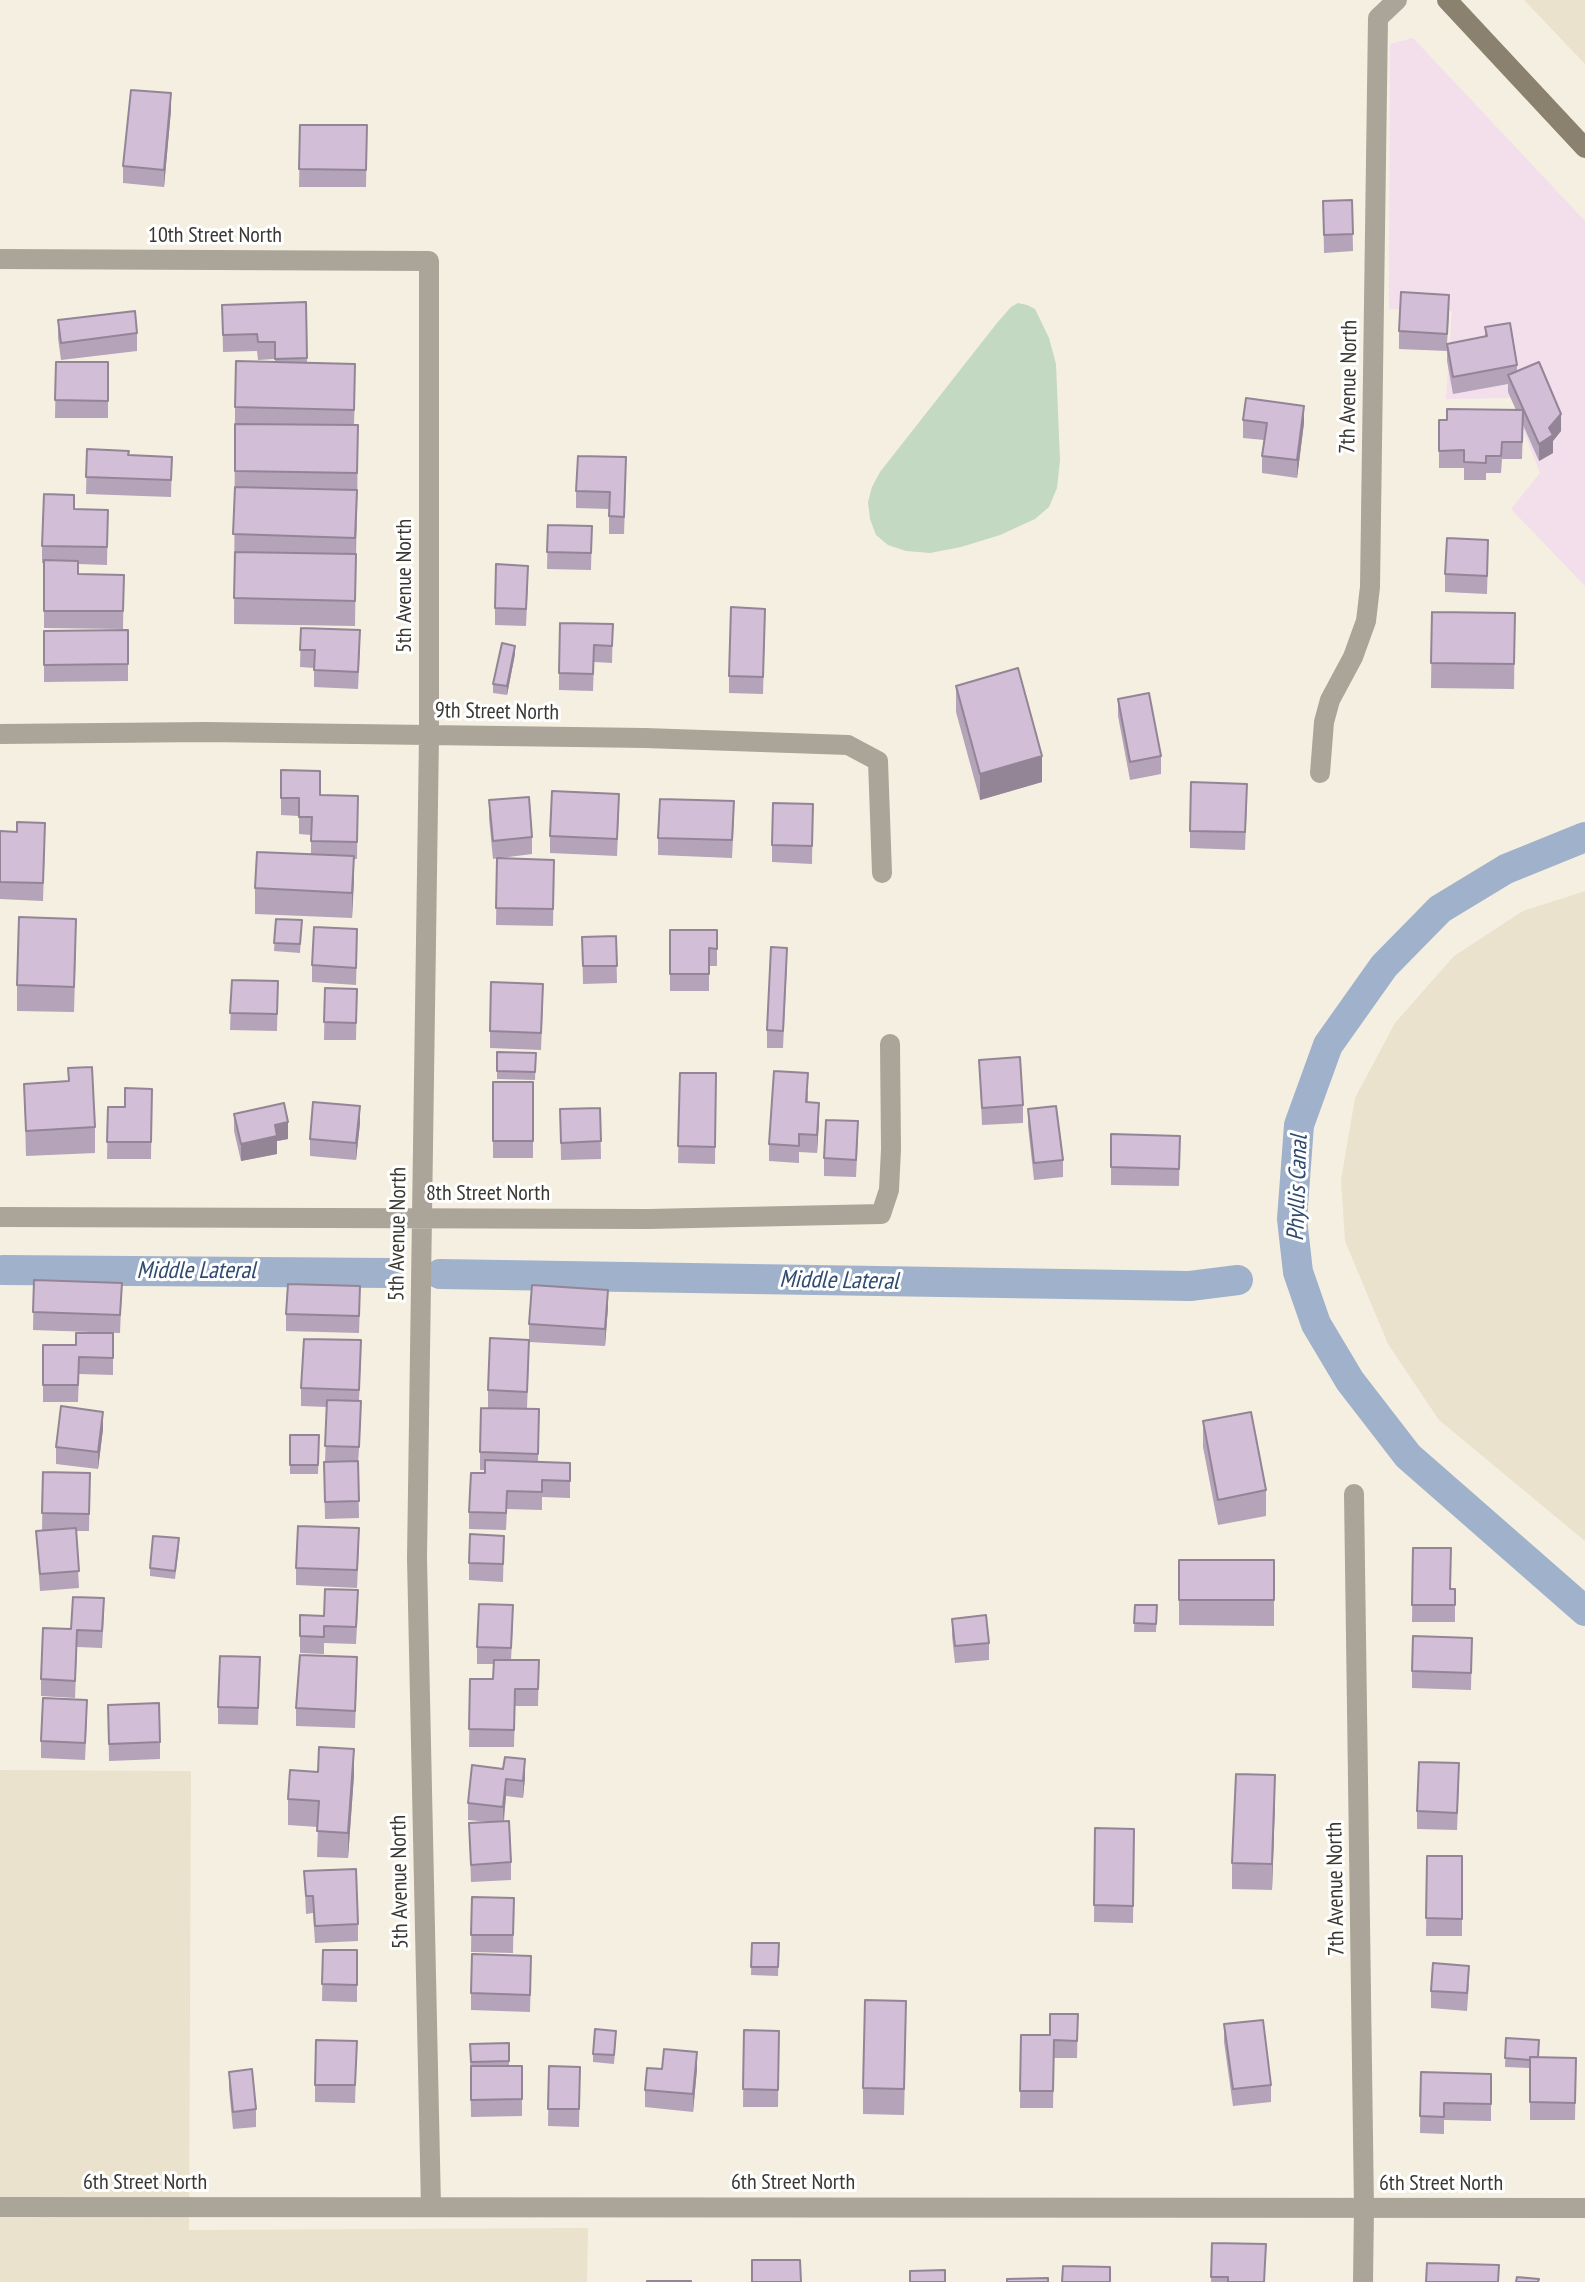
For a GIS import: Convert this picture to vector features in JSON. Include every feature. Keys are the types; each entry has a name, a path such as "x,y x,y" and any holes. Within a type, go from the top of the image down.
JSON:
{"main road":[{"path":"1447,0 1585,148"}],"street":[{"name":"7th Avenue North","path":"1320,773 1324,722 1330,700 1353,657 1366,621 1370,587 1378,18 1397,0"},
{"name":"10th Street North","path":"0,259 429,261"},
{"name":"5th Avenue North","path":"429,261 429,735 417,1558 431,2207"},
{"name":"9th Street North","path":"0,734 206,732 645,738 848,745 878,761 882,873"},
{"name":"8th Street North","path":"0,1217 648,1219 881,1214 889,1190 890,1044"},
{"name":"7th Avenue North","path":"1354,1494 1363,2282"},
{"name":"6th Street North","path":"0,2207 1585,2208"}],"shaded area":[{"path":"1524,0 1585,0 1585,64"},
{"path":"1413,38 1585,221 1585,586 1511,509 1540,473 1511,398 1446,399 1452,311 1389,309 1390,44"},
{"path":"1585,891 1585,1541 1439,1420 1388,1344 1345,1241 1341,1180 1355,1098 1395,1023 1454,956 1523,911"},
{"path":"0,1770 191,1771 189,2230 588,2228 587,2282 0,2282"}],"green space":[{"path":"1018,303 1035,309 1049,338 1056,364 1060,460 1057,488 1049,507 1035,519 1000,535 961,547 930,553 906,551 888,545 876,535 868,502 880,472 997,323"}],"building":[{"path":"131,90 171,93 164,170 123,166"},
{"path":"300,125 367,125 366,170 299,169"},
{"path":"1352,200 1353,234 1324,235 1323,201"},
{"path":"1401,292 1449,295 1447,334 1399,331"},
{"path":"306,302 307,358 275,359 275,342 258,342 257,334 223,335 222,305"},
{"path":"135,311 137,333 61,343 58,320"},
{"path":"1510,323 1517,365 1453,377 1447,344 1487,336 1485,327"},
{"path":"236,361 355,364 354,410 235,407"},
{"path":"56,362 108,362 108,401 55,400"},
{"path":"1539,362 1561,414 1549,428 1553,435 1539,444 1508,375"},
{"path":"1246,398 1304,406 1297,460 1262,456 1267,423 1243,420"},
{"path":"1447,409 1523,410 1522,442 1502,442 1501,456 1486,456 1486,463 1464,462 1464,450 1439,451 1439,420 1447,420"},
{"path":"235,424 358,425 357,473 235,471"},
{"path":"87,449 172,457 171,480 86,477"},
{"path":"578,456 626,457 624,517 609,516 610,492 576,491"},
{"path":"235,487 357,490 355,538 233,534"},
{"path":"44,494 74,495 74,509 108,510 107,547 42,546"},
{"path":"548,525 592,526 591,553 547,552"},
{"path":"1447,538 1488,540 1487,576 1445,574"},
{"path":"235,552 356,554 355,601 234,598"},
{"path":"44,560 78,561 78,574 124,575 123,611 44,611"},
{"path":"496,564 528,566 526,609 495,608"},
{"path":"731,607 765,609 763,677 729,676"},
{"path":"1432,612 1515,613 1514,664 1431,663"},
{"path":"560,623 613,624 612,646 594,645 593,674 559,673"},
{"path":"301,628 360,630 358,672 314,670 315,650 300,650"},
{"path":"128,630 128,664 44,665 44,631"},
{"path":"502,643 515,646 507,686 493,684"},
{"path":"1018,668 1042,756 980,774 956,686"},
{"path":"1149,693 1161,756 1130,762 1118,699"},
{"path":"281,770 320,771 320,795 358,796 357,842 311,841 312,817 299,817 299,798 281,798"},
{"path":"1191,782 1247,784 1245,832 1190,831"},
{"path":"552,791 619,794 617,839 550,836"},
{"path":"529,797 532,837 493,841 489,800"},
{"path":"660,799 734,801 732,840 658,838"},
{"path":"773,803 813,804 812,846 772,845"},
{"path":"17,822 45,823 43,883 0,882 0,831 17,832"},
{"path":"257,852 354,856 352,893 255,888"},
{"path":"497,858 554,860 553,909 496,908"},
{"path":"19,917 76,919 74,987 17,985"},
{"path":"276,919 302,920 300,944 274,943"},
{"path":"314,927 357,929 356,968 312,965"},
{"path":"670,930 717,930 717,949 709,948 709,974 670,974"},
{"path":"616,936 617,966 583,966 582,937"},
{"path":"771,947 787,948 783,1031 767,1030"},
{"path":"232,980 278,981 277,1014 230,1013"},
{"path":"491,982 543,984 541,1033 490,1031"},
{"path":"325,988 357,989 356,1023 324,1022"},
{"path":"497,1052 536,1053 535,1072 497,1071"},
{"path":"1020,1057 1023,1105 982,1108 979,1060"},
{"path":"92,1067 95,1127 26,1131 24,1084 69,1081 68,1068"},
{"path":"774,1071 808,1073 806,1102 819,1103 817,1135 799,1134 799,1146 769,1144"},
{"path":"680,1073 716,1073 715,1147 678,1146"},
{"path":"493,1082 533,1082 533,1141 493,1141"},
{"path":"125,1088 152,1089 151,1142 107,1142 108,1107 125,1107"},
{"path":"313,1102 360,1106 356,1143 310,1139"},
{"path":"284,1103 288,1122 275,1125 277,1136 241,1144 234,1114"},
{"path":"1056,1106 1063,1160 1034,1163 1028,1109"},
{"path":"600,1108 601,1141 561,1143 560,1109"},
{"path":"826,1120 858,1121 856,1160 824,1158"},
{"path":"1111,1134 1180,1136 1179,1169 1111,1167"},
{"path":"34,1280 122,1283 120,1315 33,1312"},
{"path":"288,1284 360,1286 359,1316 286,1314"},
{"path":"532,1285 608,1290 605,1329 529,1324"},
{"path":"76,1333 113,1333 113,1358 79,1357 78,1385 43,1385 43,1345 76,1345"},
{"path":"490,1338 529,1340 527,1392 488,1390"},
{"path":"304,1339 361,1340 359,1390 301,1388"},
{"path":"327,1400 361,1401 359,1447 325,1446"},
{"path":"61,1406 103,1412 98,1452 56,1447"},
{"path":"481,1408 539,1409 538,1454 480,1452"},
{"path":"1251,1412 1266,1490 1218,1500 1203,1421"},
{"path":"290,1435 319,1435 318,1465 290,1465"},
{"path":"485,1460 570,1463 570,1481 542,1480 542,1492 507,1491 506,1513 469,1512 471,1473 485,1473"},
{"path":"358,1461 359,1501 325,1502 324,1462"},
{"path":"43,1472 90,1473 89,1514 42,1513"},
{"path":"298,1526 359,1528 357,1570 296,1568"},
{"path":"76,1528 79,1571 40,1574 36,1531"},
{"path":"470,1534 504,1536 503,1564 469,1563"},
{"path":"153,1536 179,1538 175,1571 150,1568"},
{"path":"1413,1548 1451,1548 1450,1589 1455,1589 1455,1605 1412,1605"},
{"path":"1179,1560 1274,1560 1274,1600 1179,1600"},
{"path":"325,1589 358,1590 356,1627 324,1626 324,1637 300,1636 300,1615 324,1616"},
{"path":"73,1597 104,1598 102,1631 77,1630 75,1681 41,1679 43,1628 71,1629"},
{"path":"479,1604 513,1605 511,1648 477,1647"},
{"path":"1135,1605 1157,1605 1156,1624 1134,1623"},
{"path":"986,1615 989,1643 955,1646 952,1619"},
{"path":"1413,1636 1472,1638 1471,1673 1412,1671"},
{"path":"300,1655 357,1657 355,1711 296,1708"},
{"path":"220,1656 260,1657 258,1708 218,1707"},
{"path":"494,1660 539,1660 538,1689 515,1689 514,1730 469,1729 470,1679 493,1679"},
{"path":"43,1698 87,1700 85,1743 41,1741"},
{"path":"159,1703 160,1742 109,1744 108,1705"},
{"path":"319,1747 354,1749 348,1833 317,1831 319,1801 288,1799 290,1770 318,1772"},
{"path":"505,1757 525,1759 523,1781 506,1779 503,1807 468,1803 472,1765 503,1769"},
{"path":"1419,1762 1459,1763 1457,1813 1417,1811"},
{"path":"1236,1774 1275,1775 1272,1864 1232,1863"},
{"path":"509,1821 511,1862 471,1865 469,1823"},
{"path":"1095,1828 1134,1829 1133,1906 1094,1905"},
{"path":"1427,1856 1462,1856 1462,1919 1426,1918"},
{"path":"356,1869 358,1924 315,1926 313,1896 306,1896 304,1871"},
{"path":"472,1897 514,1898 513,1935 471,1935"},
{"path":"752,1943 779,1943 778,1967 751,1967"},
{"path":"323,1950 357,1950 357,1985 322,1984"},
{"path":"472,1954 531,1956 530,1995 471,1993"},
{"path":"1433,1963 1469,1966 1467,1993 1431,1991"},
{"path":"865,2000 906,2001 904,2089 863,2088"},
{"path":"1050,2014 1078,2014 1077,2041 1054,2040 1053,2091 1020,2091 1021,2035 1050,2035"},
{"path":"1263,2020 1271,2085 1233,2089 1224,2024"},
{"path":"595,2029 616,2031 614,2055 593,2054"},
{"path":"744,2030 779,2031 778,2090 743,2089"},
{"path":"1506,2038 1539,2040 1538,2057 1530,2057 1530,2060 1505,2058"},
{"path":"316,2040 357,2041 355,2085 315,2085"},
{"path":"509,2043 509,2061 471,2062 470,2044"},
{"path":"664,2049 697,2052 693,2094 645,2090 647,2068 662,2069"},
{"path":"1530,2057 1576,2058 1575,2103 1530,2102"},
{"path":"471,2066 522,2066 522,2099 471,2100"},
{"path":"549,2066 580,2067 579,2109 548,2109"},
{"path":"252,2069 256,2109 233,2112 229,2072"},
{"path":"1421,2072 1491,2074 1491,2104 1444,2103 1444,2117 1420,2116"},
{"path":"1212,2243 1266,2244 1264,2282 1228,2282 1228,2277 1211,2277"},
{"path":"752,2260 800,2260 801,2282 752,2282"},
{"path":"1427,2263 1499,2265 1498,2282 1426,2282"},
{"path":"1063,2266 1110,2267 1110,2282 1062,2282"},
{"path":"945,2270 945,2282 910,2282 910,2271"},
{"path":"1517,2277 1539,2279 1538,2282 1516,2282"},
{"path":"1048,2278 1048,2282 1007,2282 1007,2279"},
{"path":"691,2281 691,2282 647,2282"}],"waterway":[{"name":"Phyllis Canal","path":"1585,837 1506,869 1440,909 1384,966 1328,1045 1299,1125 1292,1219 1298,1272 1316,1324 1350,1381 1408,1456 1585,1611"},
{"name":"Middle Lateral","path":"3,1270 389,1273"},
{"name":"Middle Lateral","path":"440,1274 1190,1286 1238,1280"}]}
